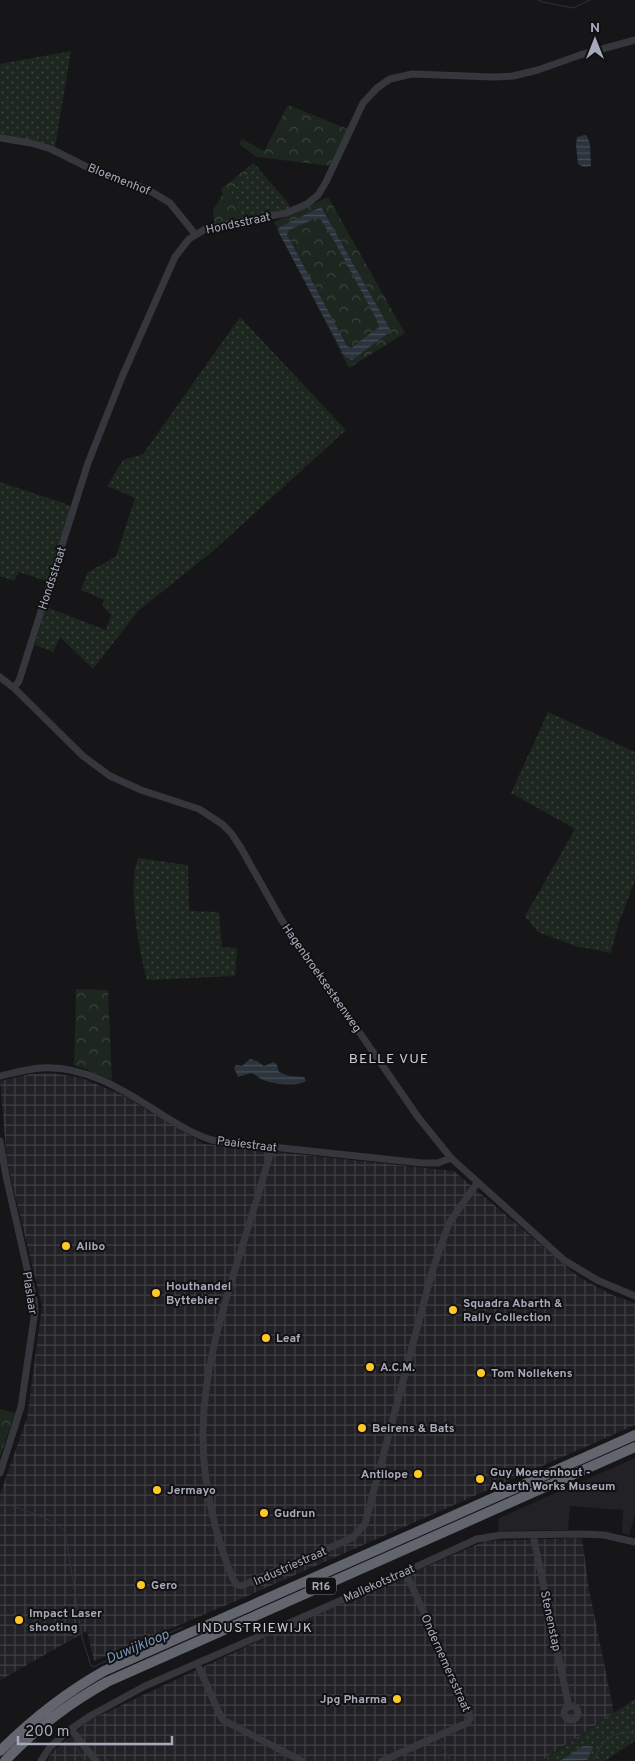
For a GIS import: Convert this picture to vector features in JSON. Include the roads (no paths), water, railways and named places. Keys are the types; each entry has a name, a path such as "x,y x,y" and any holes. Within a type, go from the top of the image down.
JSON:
{"highway":[{"name":"R16","path":"4,1758 52,1704 104,1671 635,1435"},
{"name":"R16","path":"4,1758 66,1707 114,1678 635,1447"}],"street":[{"name":"Hondsstraat","path":"14,688 19,681 88,463 122,377 176,257 185,244 195,234 215,226 286,213 307,204 318,194 326,182 363,103 377,88 390,80 407,74 513,76 635,40"},
{"name":"Bloemenhof","path":"0,138 31,142 51,149 95,171 147,189 170,203 195,234"},
{"name":"Hagenbroeksesteenweg","path":"0,677 14,688 83,756 110,776 140,790 199,809 213,817 231,833 281,919 418,1117 450,1158 564,1260 597,1280 635,1296"},
{"name":"Paaiestraat","path":"0,1076 42,1068 57,1068 81,1072 104,1080 193,1133 216,1141 422,1163 438,1164 450,1158"},
{"name":"Plaslaar","path":"0,1141 35,1311 21,1407 0,1474"},
{"name":"Industriestraat","path":"272,1148 217,1330 206,1387 203,1430 206,1476 215,1526 232,1577 236,1584 241,1586 352,1538 365,1524 448,1223 477,1183"},
{"name":"Mallekotstraat","path":"41,1761 50,1747 71,1729 90,1716 145,1686 477,1539 501,1535 604,1535 635,1542"},
{"name":"Stenenstap","path":"533,1535 568,1707"},
{"name":"Ondernemersstraat","path":"382,1761 467,1724 470,1719 469,1712 405,1571"},
{"path":"197,1663 224,1720 302,1761"},
{"path":"71,1729 96,1761"}],"waterway":[{"path":"538,0 573,8 590,0"},
{"name":"Duwijkloop","path":"0,1502 44,1518 65,1531 82,1637 91,1666 93,1667 183,1627"},
{"path":"593,1761 602,1744 609,1738 635,1730"},
{"name":"Duwijkloop","path":"441,1741 450,1761"},
{"path":"74,1745 85,1761"}],"place":[{"name":"Alibo","path":"66,1246"},
{"name":"Houthandel Byttebier","path":"156,1293"},
{"name":"Squadra Abarth & Rally Collection","path":"453,1310"},
{"name":"Leaf","path":"266,1338"},
{"name":"A.C.M.","path":"370,1367"},
{"name":"Tom Nollekens","path":"481,1373"},
{"name":"Beirens & Bats","path":"362,1428"},
{"name":"Antilope","path":"418,1474"},
{"name":"Guy Moerenhout - Abarth Works Museum","path":"480,1479"},
{"name":"Jermayo","path":"157,1490"},
{"name":"Gudrun","path":"264,1513"},
{"name":"Gero","path":"141,1585"},
{"name":"Impact Laser shooting","path":"19,1620"},
{"name":"Jpg Pharma","path":"397,1699"}],"district":[{"name":"BELLE VUE","path":"389,1058"},
{"name":"INDUSTRIEWIJK","path":"255,1627"}]}
